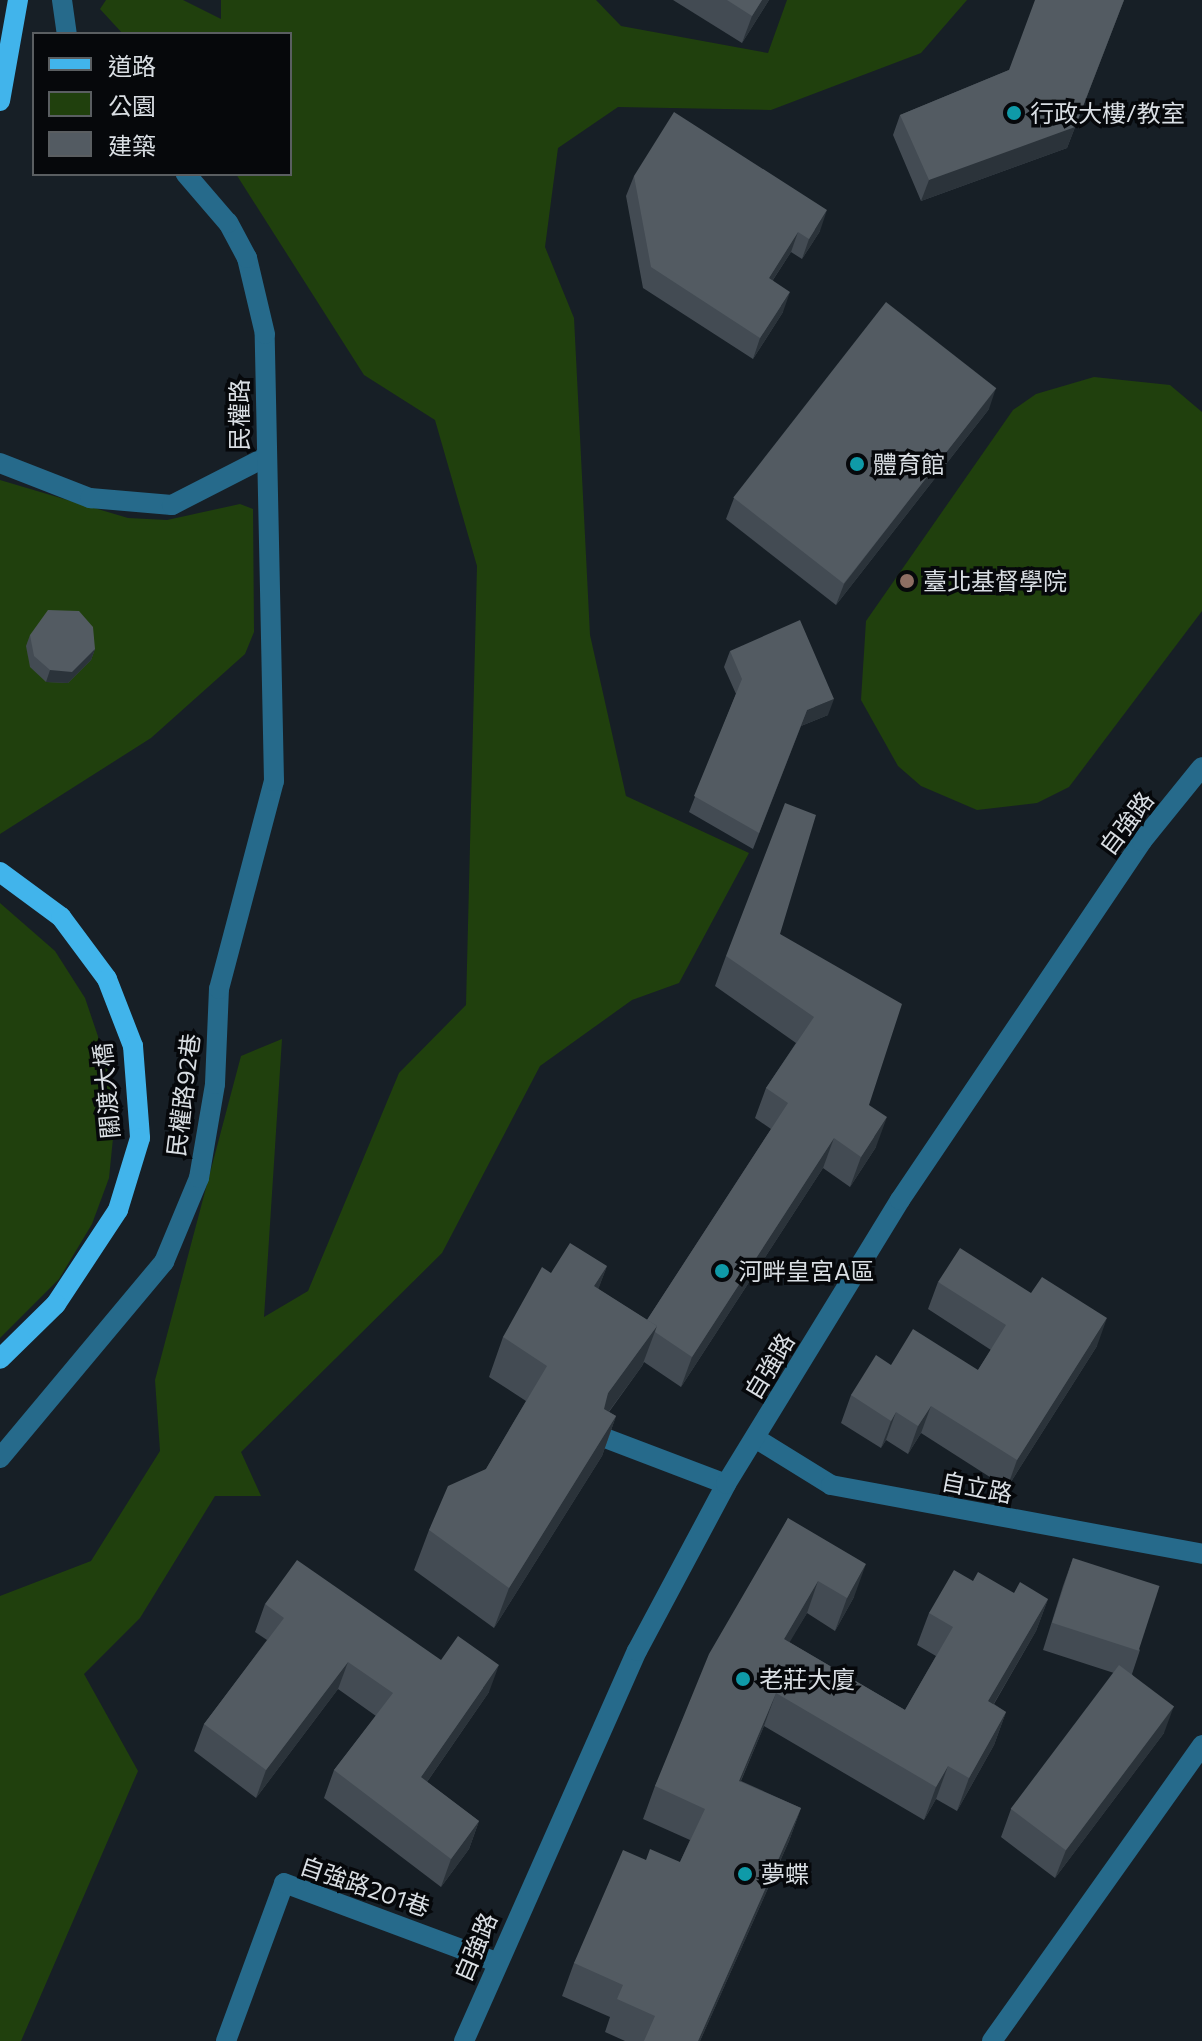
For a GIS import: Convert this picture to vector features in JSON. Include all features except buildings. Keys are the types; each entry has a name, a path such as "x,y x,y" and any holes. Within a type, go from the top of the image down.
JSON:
{"main road":[{"path":"0,101 18,0"},
{"name":"關渡大橋","path":"0,872 61,917 107,979 133,1046 140,1138 118,1210 56,1304 0,1359"}],"street":[{"path":"62,0 67,32"},
{"name":"民權路","path":"188,176 228,223 259,295 266,457 267,678"},
{"path":"0,463 90,498 172,505 266,457"},
{"name":"民權路92巷","path":"0,1458 164,1262 199,1178 215,1084 219,989 274,781 267,678"},
{"name":"自強路","path":"464,2041 496,1962 637,1651 726,1484 900,1200 1142,841 1202,767"},
{"path":"605,1438 726,1484"},
{"name":"自立路","path":"755,1438 831,1485 1202,1554"},
{"path":"992,2041 1202,1745"},
{"name":"自強路201巷","path":"226,2041 284,1883 496,1962"}],"green space":[{"path":"106,0 183,0 221,19 221,0 596,0 621,26 768,53 787,0 967,0 921,53 771,110 618,107 558,148 545,247 574,318 590,635 626,796 749,853 679,983 632,1000 540,1066 442,1253 241,1452 261,1496 215,1496 140,1618 84,1674 138,1771 21,2041 0,2041 0,1596 91,1561 160,1451 155,1380 241,1056 282,1039 264,1317 308,1291 399,1073 466,1005 477,566 435,420 364,375 237,176 292,176 292,32 121,32 100,9"},
{"path":"1094,377 1170,385 1202,412 1202,611 1069,787 1037,803 977,810 921,786 898,766 861,700 866,621 1013,410 1036,394"},
{"path":"0,480 128,518 167,520 240,504 253,509 254,632 245,654 151,738 0,834"},
{"path":"0,903 55,951 85,998 106,1060 115,1118 109,1178 92,1224 59,1279 0,1338"}],"place":[{"name":"行政大樓/教室","path":"1014,113"},
{"name":"體育館","path":"857,464"},
{"name":"臺北基督學院","path":"907,581"},
{"name":"河畔皇宮A區","path":"722,1271"},
{"name":"老莊大廈","path":"743,1679"},
{"name":"夢蝶","path":"745,1874"}]}
